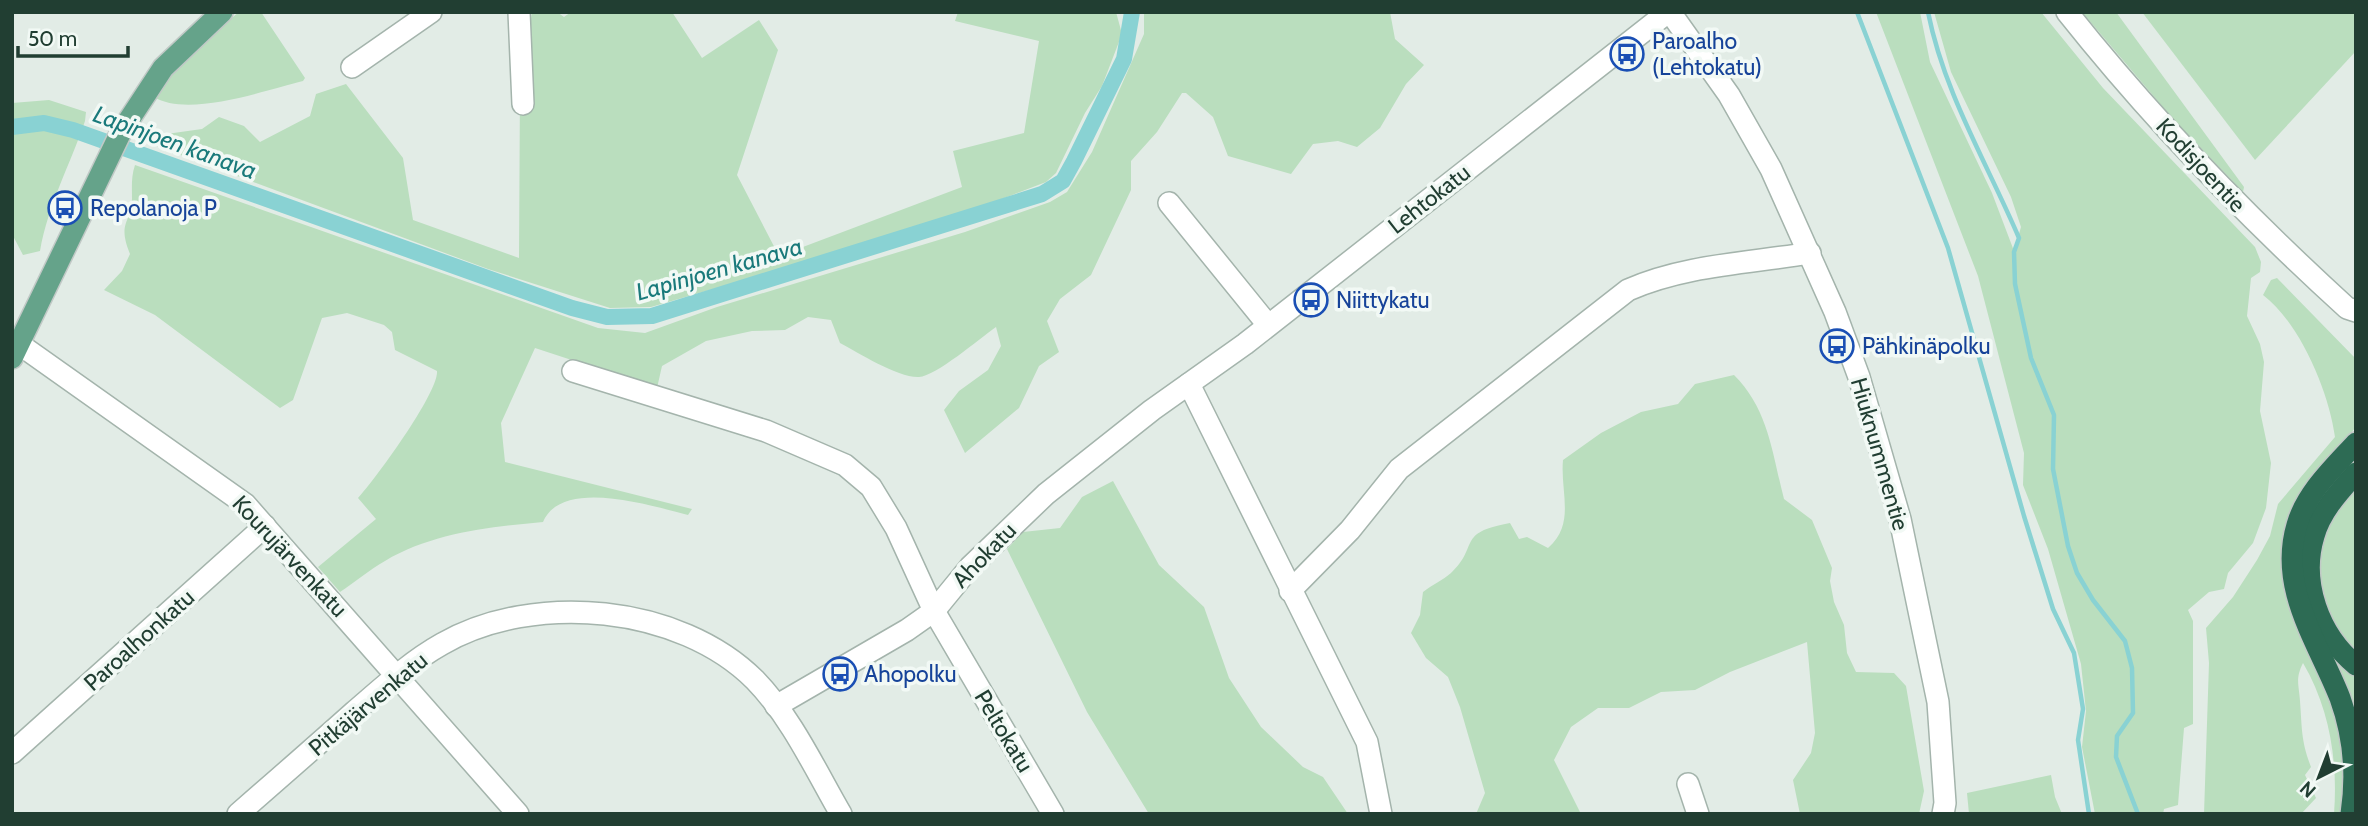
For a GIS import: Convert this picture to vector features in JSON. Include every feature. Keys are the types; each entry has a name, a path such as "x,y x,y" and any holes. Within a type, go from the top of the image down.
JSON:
{"highway":[{"path":"2351,814 2353,752 2348,725 2341,700 2301,610 2293,569 2293,542 2302,513 2330,471 2356,443"},
{"path":"2356,473 2332,499 2314,535 2310,556 2314,604 2333,643 2356,664"}],"main road":[{"path":"14,348 121,132 163,68 221,13"}],"street":[{"path":"352,67 431,12"},
{"path":"519,12 523,104"},
{"name":"Hiuknummentie","path":"1669,12 1742,116 1771,169 1810,253 1863,390 1900,519 1938,702 1945,803 1943,814"},
{"name":"Lehtokatu","path":"1186,387 1669,12"},
{"name":"Kodisjoentie","path":"2067,12 2128,87 2212,178 2353,315"},
{"path":"1169,203 1268,325"},
{"path":"1290,592 1341,539 1398,469 1628,290 1649,281 1694,271 1810,253"},
{"name":"Kourujärvenkatu","path":"14,348 231,493 265,526 519,814"},
{"path":"573,371 766,430 845,465 871,487 892,519 934,611"},
{"path":"1186,387 1367,742 1381,814"},
{"name":"Ahokatu","path":"776,706 907,631 934,611 970,567 1046,494 1186,387"},
{"name":"Paroalhonkatu","path":"12,753 265,526"},
{"name":"Peltokatu","path":"934,611 1053,814"},
{"name":"Pitkäjärvenkatu","path":"238,814 397,675 444,643 490,625 535,615 609,614 661,624 704,642 736,663 776,706 841,814"},
{"path":"1688,784 1698,814"}],"green space":[{"path":"239,12 261,12 305,78 303,81 249,96 206,104 169,103 154,97 154,93 204,41"},
{"path":"532,12 557,12 564,17 571,12 672,12 702,58 759,20 778,50 737,175 779,256 962,187 953,151 1024,133 1039,41 955,21 958,12 1116,12 1122,34 1102,86 1085,113 1056,173 1046,182 976,209 651,307 610,308 488,269 143,141 145,137 202,129 219,117 244,126 260,142 310,116 316,94 346,84 403,158 413,220 519,258 520,86"},
{"path":"1144,12 1390,12 1395,39 1424,65 1406,84 1380,128 1357,147 1338,141 1313,144 1291,174 1228,156 1213,117 1186,93 1182,93 1157,132 1131,161 1131,190 1091,275 1060,299 1047,321 1059,352 1039,366 1019,408 965,453 944,410 959,391 988,370 1001,346 996,327 946,364 919,377 900,374 840,343 831,320 808,317 785,330 752,331 706,341 662,366 657,388 535,348 501,423 505,462 692,509 688,515 609,498 569,501 553,508 543,522 462,533 403,551 373,568 340,592 318,567 376,519 358,498 378,474 417,416 435,382 437,371 395,350 392,332 384,325 347,313 322,318 293,400 280,408 155,315 104,290 122,271 130,254 125,229 131,207 135,165 598,328 645,333 717,307 965,232 1050,202 1067,192 1092,152 1144,34"},
{"path":"1876,12 1920,12 1930,62 1992,193 2014,251 2021,227 2011,197 1951,72 1934,12 2041,12 2103,88 2255,247 2261,262 2260,272 2251,278 2247,316 2260,344 2264,362 2260,411 2271,463 2266,508 2253,543 2228,573 2224,589 2209,592 2188,610 2193,621 2193,724 2184,728 2178,805 2164,809 2163,814 2095,814 2082,747 2086,711 2081,664 2048,549 2023,485 2024,453 1978,276"},
{"path":"2082,12 2116,12 2244,187 2243,192 2173,119"},
{"path":"2142,12 2356,12 2356,51 2255,160"},
{"path":"49,100 86,112 85,121 54,201 40,251 23,255 12,234 12,103"},
{"path":"2277,278 2356,359 2356,427 2320,469 2283,549 2282,577 2291,611 2334,708 2342,744 2345,783 2343,814 2334,814 2335,775 2330,736 2320,699 2303,663 2298,686 2304,742 2311,767 2305,775 2316,798 2301,814 2204,814 2209,663 2206,628 2233,597 2257,560 2270,536 2278,504 2335,437 2332,419 2311,360 2289,323 2263,295 2271,280"},
{"path":"1734,375 1746,388 1762,417 1784,499 1812,520 1832,568 1830,581 1834,602 1844,625 1847,653 1856,672 1894,673 1906,686 1924,791 1919,814 1800,814 1793,780 1811,753 1815,733 1807,642 1730,672 1695,690 1661,692 1629,708 1598,708 1571,727 1554,760 1581,814 1476,814 1485,793 1460,707 1448,677 1426,658 1411,633 1420,615 1423,592 1460,564 1475,536 1493,527 1510,523 1519,539 1527,537 1548,548 1557,539 1564,518 1563,460 1601,433 1641,412 1678,404 1695,384"},
{"path":"1113,481 1159,565 1204,607 1229,678 1261,727 1303,767 1323,777 1348,814 1149,814 1087,712 1007,549 1023,532 1060,528 1082,497"},
{"path":"2356,487 2356,656 2328,621 2317,562 2322,536 2340,505"},
{"path":"2320,635 2356,672 2356,728"},
{"path":"2051,775 2055,797 2062,814 1969,814 1967,793"}],"waterway":[{"name":"Lapinjoen kanava","path":"12,127 44,123 73,130 572,308 607,317 652,316 1042,194 1063,181 1124,59 1132,12"},
{"path":"1857,12 1948,248 2024,516 2053,609 2074,653 2083,709 2078,740 2089,814"},
{"path":"1928,12 1935,42 1955,99 2019,238 2014,252 2015,284 2031,358 2054,415 2053,469 2068,546 2077,573 2093,600 2125,641 2132,668 2133,713 2117,736 2116,757 2138,814"}],"place":[{"name":"Paroalho (Lehtokatu)","path":"1627,54"},
{"name":"Repolanoja P","path":"65,208"},
{"name":"Niittykatu","path":"1311,300"},
{"name":"Pähkinäpolku","path":"1837,346"},
{"name":"Ahopolku","path":"840,674"}]}
